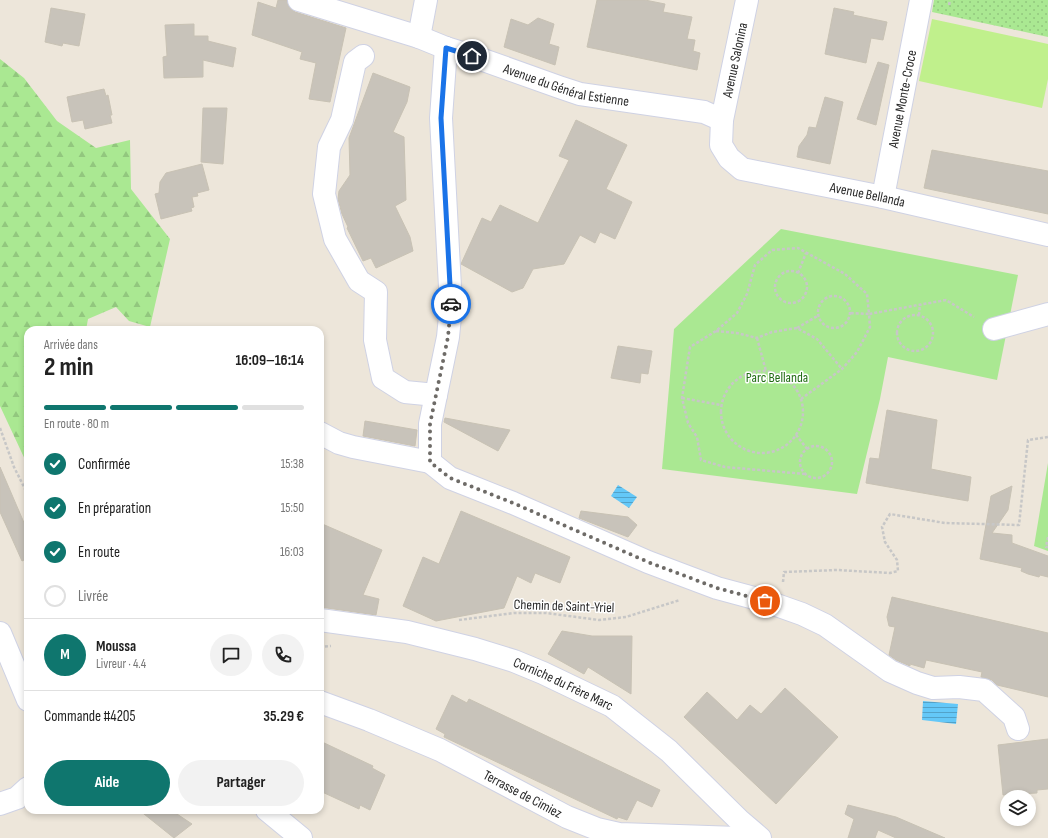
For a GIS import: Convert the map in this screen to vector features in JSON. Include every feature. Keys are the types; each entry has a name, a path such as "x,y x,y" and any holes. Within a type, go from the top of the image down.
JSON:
{"street":[{"name":"Avenue du Général Estienne","path":"300,0 419,37 446,48 580,94 704,112 722,120"},
{"path":"419,37 426,0"},
{"name":"Avenue Salonina","path":"722,120 748,0"},
{"name":"Avenue Monte-Croce","path":"883,197 922,0"},
{"path":"430,462 430,424 448,337 452,306 441,118 446,48"},
{"path":"363,56 355,62 342,120 329,147 324,194 335,239 360,281 376,292 376,340 383,378 405,392 436,395"},
{"name":"Avenue Bellanda","path":"722,120 721,145 729,158 742,168 883,197 1048,235"},
{"path":"994,329 1048,314"},
{"path":"324,435 339,443 353,447 430,462 450,478 513,503 648,562 717,588 781,606 802,614 824,625 890,671 917,683 933,688 958,687 984,690 1014,717 1018,730"},
{"name":"Corniche du Frère Marc","path":"324,621 407,632 482,651 514,661 543,673 612,706 669,750 739,820 760,838"},
{"path":"0,633 24,690"},
{"name":"Terrasse de Cimiez","path":"324,703 369,720 440,750 567,817 597,829 619,834 738,838"},
{"path":"0,804 17,798 24,792"},
{"path":"272,814 301,838"}],"path":[{"path":"949,5 950,0"},
{"path":"801,399 842,369 857,352 870,327 867,294 845,274 798,248 772,250 755,265 747,294 737,313 716,332 690,347 682,398 688,423 697,437 701,460 725,467 805,474 815,478 820,478 828,473 832,463 831,458 825,449 815,447 802,455 800,460 802,470 805,474"},
{"path":"798,273 806,253"},
{"path":"790,271 798,273 804,278 806,283 806,293 800,301 795,303 785,302 777,295 776,285 778,280 785,273 790,271"},
{"path":"833,296 838,297 847,303 850,312 846,322 832,328 823,324 818,314 820,304 823,300 833,296"},
{"path":"850,312 869,314 946,300 994,329"},
{"path":"919,315 920,304"},
{"path":"716,332 737,333 757,338 772,332 797,328 818,314"},
{"path":"919,315 930,322 933,333 929,344 924,348 913,350 907,349 899,341 898,329 903,319 908,316 919,315"},
{"path":"797,328 817,339 842,369"},
{"path":"757,338 766,370"},
{"path":"766,370 788,380 796,388 801,399 803,412 801,424 796,435 786,445 774,452 760,453 746,450 735,443 726,432 721,419 721,405 725,393 732,383 742,376 754,371 766,370"},
{"path":"682,398 721,405"},
{"path":"0,428 14,467 24,487"},
{"path":"796,435 808,450"},
{"path":"781,606 784,572 837,570 890,573 898,571 896,560 884,542 882,527 890,514 945,523 1019,525 1028,440 1048,437"},
{"path":"1048,537 1046,547 1048,547"},
{"name":"Chemin de Saint-Yriel","path":"458,620 514,613 546,613 599,620 626,617 717,588"}],"green space":[{"path":"934,0 1048,0 1048,37 932,12"},
{"path":"932,19 1048,44 1048,79 1042,108 919,81"},
{"path":"0,59 24,78 57,121 96,148 130,140 131,189 170,239 150,326 129,321 116,307 88,319 87,326 24,326 24,457 0,406"},
{"name":"Parc Bellanda","path":"781,229 1018,275 997,380 888,357 880,399 857,494 662,469 674,329"},
{"path":"1048,463 1048,551 1034,546"}],"water":[{"path":"618,485 637,497 629,508 611,496"},
{"path":"923,701 958,704 956,724 922,720"}],"building":[{"path":"278,0 287,0 290,8 295,12 346,28 330,102 309,99 316,63 300,59 302,52 252,35 258,2 276,8"},
{"path":"597,0 645,0 665,4 663,12 692,17 687,39 695,40 693,51 700,53 697,70 587,47"},
{"path":"51,8 85,14 79,46 63,43 62,46 45,42"},
{"path":"834,8 854,12 853,15 887,22 883,40 871,38 866,63 825,54"},
{"path":"538,18 554,24 549,44 559,47 555,65 504,47 511,19 528,25"},
{"path":"194,24 194,36 208,36 208,41 236,48 233,67 203,60 203,77 164,78 163,57 167,56 165,25"},
{"path":"878,62 889,65 876,125 857,119"},
{"path":"373,73 410,87 407,102 393,132 404,137 406,200 395,206 410,237 413,251 376,268 371,258 363,261 347,228 348,227 342,214 338,199 339,191 350,175 349,138"},
{"path":"104,89 106,96 108,95 112,123 85,129 83,120 72,122 67,97"},
{"path":"825,97 843,102 830,164 797,157 799,146 807,135 809,127 816,128"},
{"path":"203,108 227,108 223,164 201,162"},
{"path":"576,120 627,145 606,189 632,202 615,239 600,232 595,243 580,235 564,264 533,269 523,288 512,292 461,264 482,218 491,222 500,205 538,223 569,160 559,156"},
{"path":"932,150 1048,171 1048,214 924,188"},
{"path":"202,164 209,190 197,193 198,196 192,197 194,207 191,208 192,211 161,219 155,194 159,193 160,182 166,173"},
{"path":"618,346 652,351 648,374 641,373 640,383 611,378"},
{"path":"887,410 937,420 931,469 971,477 968,501 866,483 870,458 879,459"},
{"path":"445,418 510,430 498,451 444,422"},
{"path":"365,421 417,430 415,446 363,436"},
{"path":"0,467 24,523 24,560 22,561 0,512"},
{"path":"1012,486 1008,510 992,533 1012,535 1012,543 1048,556 1048,577 1040,575 1039,577 1021,571 1022,568 980,559 991,496"},
{"path":"461,511 570,557 560,583 535,573 531,583 517,576 504,608 436,621 403,606 423,557 439,564"},
{"path":"581,511 628,517 637,525 628,537 579,518"},
{"path":"324,525 382,550 363,595 379,599 376,615 324,608"},
{"path":"892,597 1048,633 1048,697 997,685 992,680 981,677 982,672 926,660 924,668 910,664 910,666 896,660 889,655 895,627 889,626 887,617"},
{"path":"562,631 592,636 632,636 631,694 588,667 584,674 548,654"},
{"path":"785,688 838,737 776,804 684,717 707,692 737,720 750,705 761,714"},
{"path":"452,695 467,703 469,699 660,790 652,807 637,800 627,820 618,817 617,819 444,737 445,734 436,729"},
{"path":"1048,739 1048,789 1037,790 1036,793 1036,790 1002,790 998,745"},
{"path":"324,743 373,766 372,768 385,775 370,810 360,805 359,809 324,793"},
{"path":"848,805 896,817 945,838 896,838 878,830 875,838 848,838 854,819 845,814"},
{"path":"144,814 177,814 192,824 174,838"}],"way so far":[{"path":"451,304 448,337 430,424 430,462 450,478 513,503 648,562 717,588 765,601"}],"route":[{"path":"451,304 441,118 446,48 472,56"}]}
